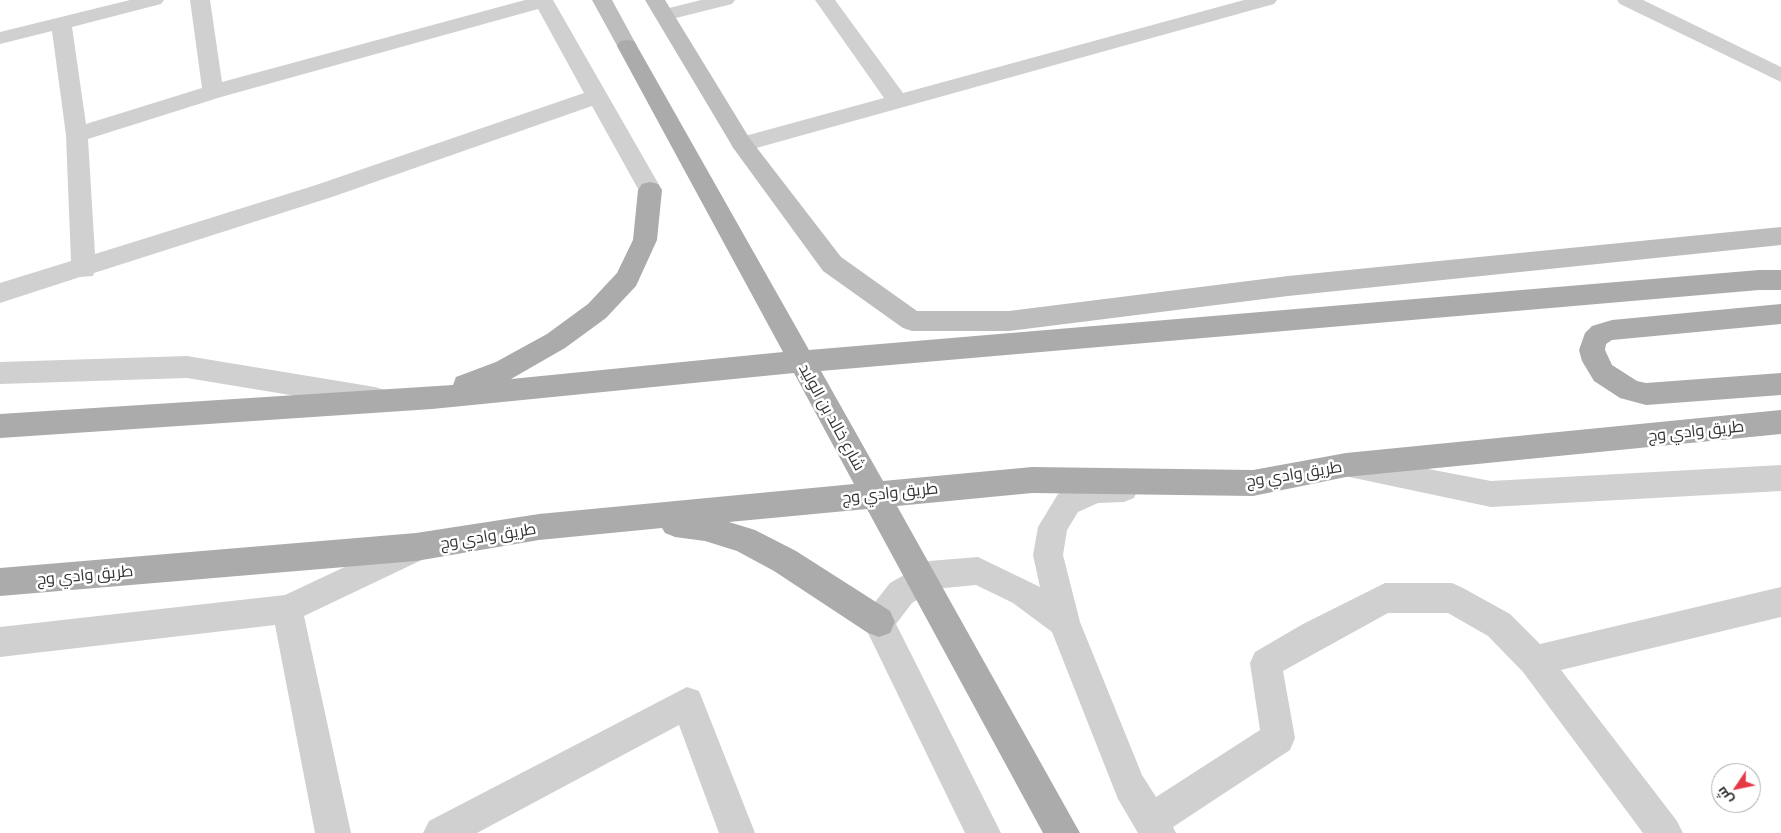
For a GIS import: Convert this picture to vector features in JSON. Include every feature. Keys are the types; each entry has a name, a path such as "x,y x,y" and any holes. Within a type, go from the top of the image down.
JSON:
{"main road":[{"name":"شارع خالد بن الوليد","path":"627,46 1062,833"},
{"path":"432,398 505,370 556,340 597,311 627,279 645,240 650,190"},
{"path":"0,426 432,398 768,365 1759,280 1781,280"},
{"path":"1781,314 1612,330 1601,333 1594,340 1592,350 1595,361 1604,373 1616,383 1646,394 1781,384"},
{"name":"طريق وادي وج","path":"0,582 416,547 539,527 1032,480 1253,483 1346,465 1781,422"},
{"path":"539,527 637,520 705,528 744,540 785,561 879,622"}],"street":[{"path":"0,38 154,0"},
{"path":"200,0 213,92"},
{"name":"شارع خالد بن الوليد","path":"602,0 627,46"},
{"path":"725,0 660,8 742,144 832,264 912,321 1009,321 1288,286 1781,236"},
{"path":"825,0 898,101"},
{"path":"742,144 1267,0"},
{"path":"1627,0 1781,75"},
{"path":"76,135 213,92 544,1 650,190"},
{"path":"61,23 76,135 84,269"},
{"path":"0,293 84,269 324,191 597,96"},
{"path":"0,372 187,367 389,401"},
{"path":"1346,465 1491,494 1781,478"},
{"path":"1253,483 1095,490 1068,503 1053,527 1048,555 1064,622 1130,787 1155,827 1278,738 1266,663 1314,635 1385,598 1452,598 1499,625 1534,662 1665,833"},
{"path":"0,642 287,609 416,547"},
{"path":"983,833 879,622 901,593 929,575 978,571 1024,593 1064,622"},
{"path":"1534,662 1781,602"},
{"path":"287,609 333,833"},
{"path":"440,833 687,703 737,833"}]}
